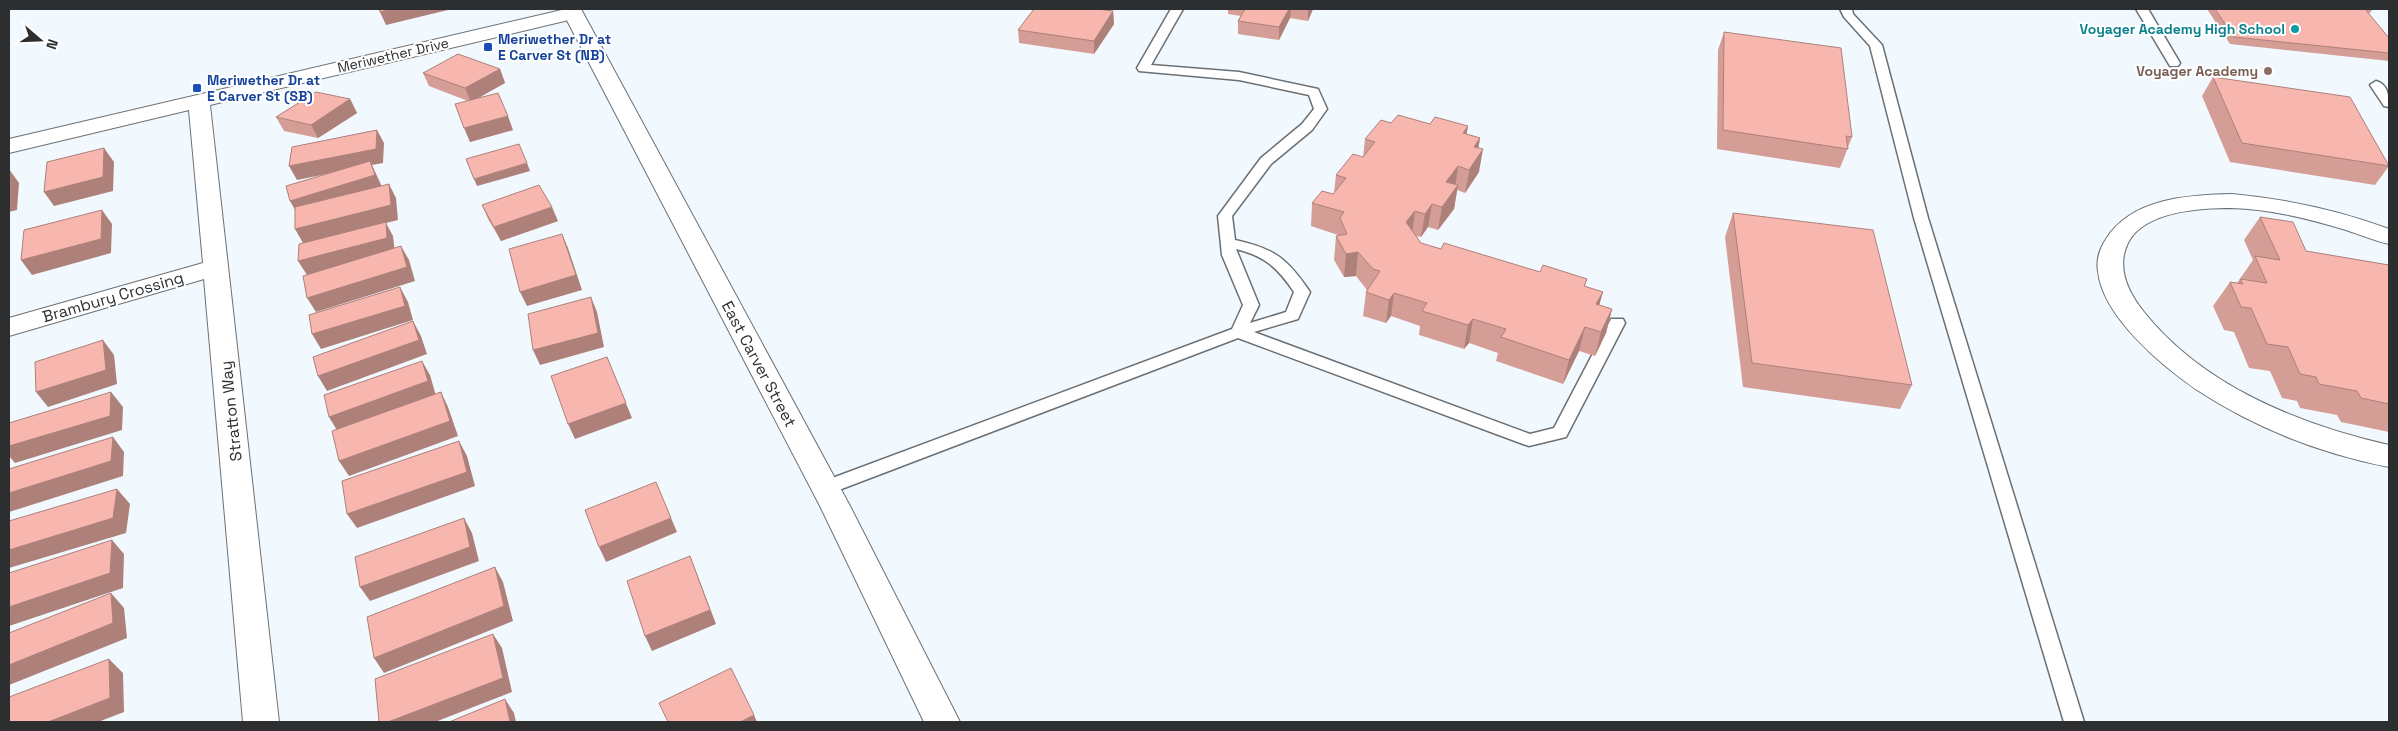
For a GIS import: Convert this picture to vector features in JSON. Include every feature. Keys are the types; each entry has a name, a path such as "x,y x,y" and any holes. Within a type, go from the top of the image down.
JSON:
{"street":[{"name":"Meriwether Drive","path":"9,146 572,11"},
{"name":"East Carver Street","path":"572,11 825,488 942,722"},
{"name":"Stratton Way","path":"199,101 261,722"},
{"path":"2389,237 2319,214 2271,205 2226,201 2186,203 2154,211 2129,224 2114,242 2110,265 2116,292 2135,322 2166,352 2207,383 2258,412 2316,436 2389,456"},
{"name":"Brambury Crossing","path":"9,326 217,267"}],"lane":[{"path":"1177,9 1143,68 1239,76 1314,92 1321,109 1307,127 1266,161 1225,216 1229,254 1251,305 1238,332"},
{"path":"1846,9 1848,15 1876,45 1921,218 2074,722"},
{"path":"2142,9 2174,63"},
{"path":"2376,85 2389,103"},
{"path":"825,488 1238,332 1292,315 1302,292 1285,266 1258,250 1227,242"},
{"path":"1238,332 1529,440 1560,433 1617,323"}],"building":[{"path":"379,9 392,9 380,12"},
{"path":"1034,9 1097,9 1113,11 1094,41 1018,30"},
{"path":"1245,9 1289,9 1279,27 1238,21"},
{"name":"Voyager Academy High School","path":"2215,9 2365,9 2389,38 2389,53 2234,37"},
{"path":"1724,32 1841,48 1852,137 1846,136 1848,149 1723,130"},
{"path":"458,54 500,69 465,88 423,73"},
{"path":"2213,77 2350,97 2389,166 2242,143"},
{"path":"316,92 350,99 311,125 276,117"},
{"path":"498,93 508,116 464,128 455,104"},
{"path":"1398,115 1430,124 1435,117 1468,126 1463,133 1480,138 1474,147 1483,149 1469,170 1458,166 1446,182 1458,185 1442,207 1432,204 1425,214 1415,211 1406,222 1421,243 1441,249 1444,243 1540,272 1543,265 1587,279 1584,286 1603,292 1596,304 1612,309 1601,332 1585,327 1569,360 1501,337 1506,329 1473,319 1468,325 1422,311 1427,303 1394,293 1389,300 1366,292 1380,271 1373,269 1358,252 1346,254 1336,236 1347,234 1340,218 1344,212 1312,203 1322,191 1333,194 1346,178 1336,175 1353,154 1363,157 1375,142 1365,139 1381,120 1391,123"},
{"path":"377,130 376,149 289,166 292,147"},
{"path":"519,144 527,163 474,179 466,159"},
{"path":"104,148 103,177 44,192 47,162"},
{"path":"370,161 375,175 290,201 286,186"},
{"path":"389,184 391,205 295,229 295,207"},
{"path":"539,185 552,207 494,227 482,205"},
{"path":"102,210 101,239 21,260 24,230"},
{"path":"1733,213 1873,230 1912,385 1752,363"},
{"path":"2260,217 2293,222 2306,251 2389,265 2389,404 2361,398 2357,391 2319,384 2316,377 2300,374 2288,347 2267,344 2251,308 2241,307 2230,282 2243,284 2240,279 2267,283 2255,256 2280,260"},
{"path":"386,222 387,238 298,261 299,244"},
{"path":"562,234 576,275 520,292 509,249"},
{"path":"401,246 407,267 307,298 303,276"},
{"path":"400,287 405,306 312,334 309,315"},
{"path":"591,297 598,333 533,350 528,314"},
{"path":"413,321 419,340 318,376 313,357"},
{"path":"103,340 106,370 36,392 35,362"},
{"path":"607,357 626,403 568,424 551,376"},
{"path":"422,361 428,381 329,417 324,395"},
{"path":"111,392 110,416 9,446 9,423"},
{"path":"441,392 450,421 339,461 332,431"},
{"path":"113,437 111,461 9,493 9,469"},
{"path":"459,441 467,472 347,514 342,481"},
{"path":"656,482 671,518 599,547 585,510"},
{"path":"117,489 113,518 9,550 9,521"},
{"path":"464,518 470,547 360,587 355,557"},
{"path":"112,540 110,573 9,607 9,573"},
{"path":"690,556 710,610 645,636 627,581"},
{"path":"495,567 504,606 374,658 367,617"},
{"path":"111,593 113,623 9,665 9,633"},
{"path":"493,634 503,678 388,722 379,722 375,679"},
{"path":"109,659 110,698 48,722 9,722 9,697"},
{"path":"731,668 754,715 740,722 668,722 659,703"},
{"path":"505,699 510,722 449,722"}],"place":[{"name":"Voyager Academy High School","path":"2295,29"},
{"name":"Meriwether Dr at E Carver St (NB)","path":"488,47"},
{"name":"Voyager Academy","path":"2268,71"},
{"name":"Meriwether Dr at E Carver St (SB)","path":"197,88"}]}
